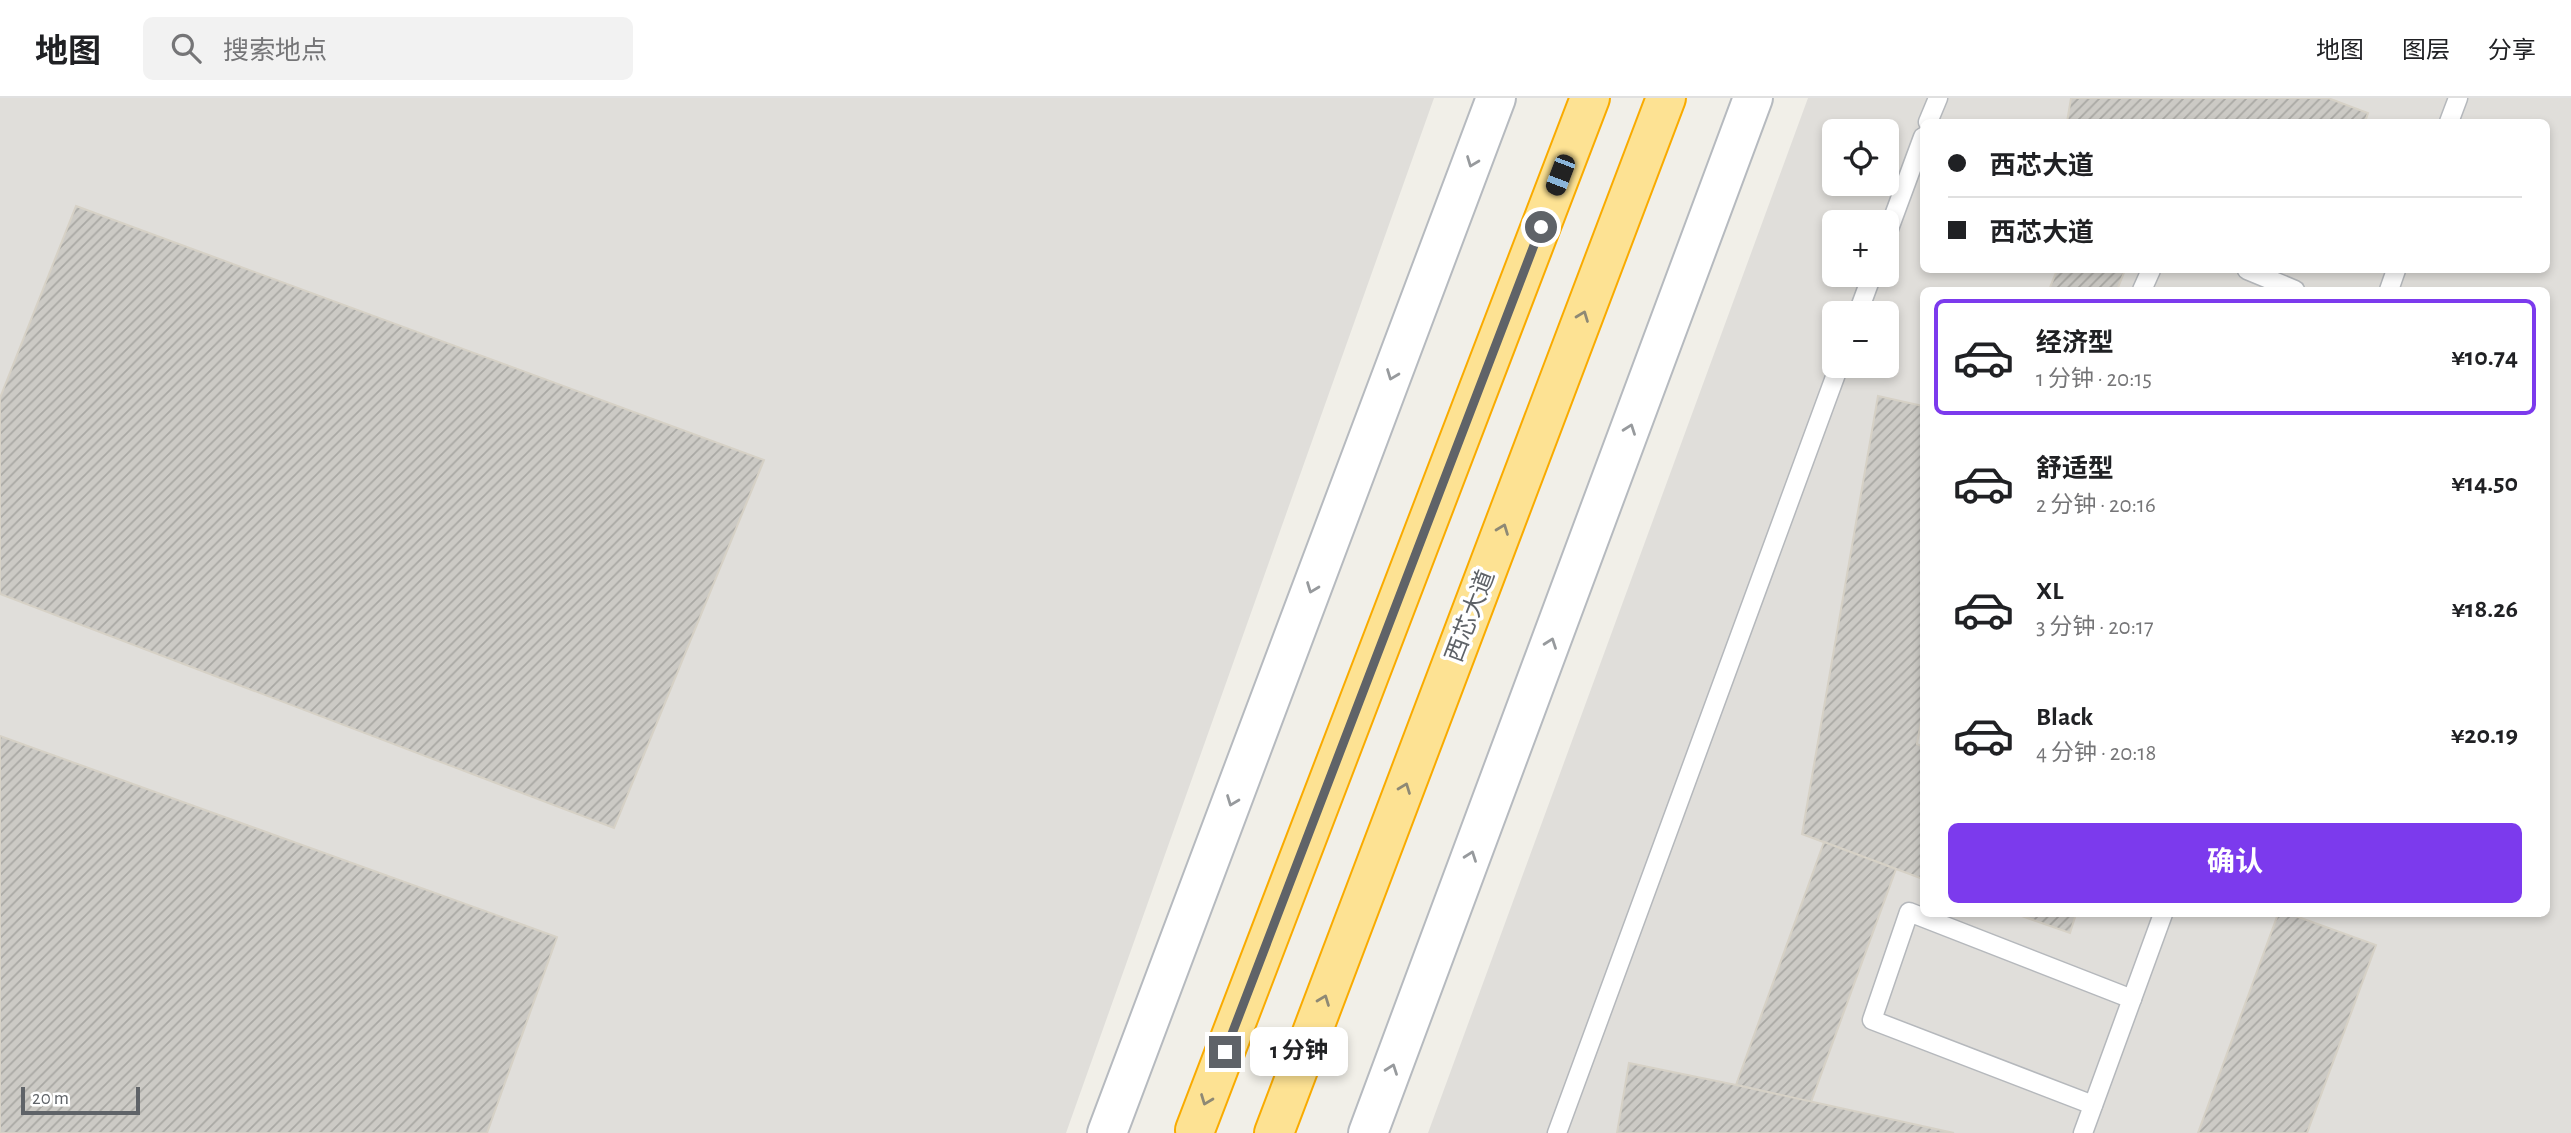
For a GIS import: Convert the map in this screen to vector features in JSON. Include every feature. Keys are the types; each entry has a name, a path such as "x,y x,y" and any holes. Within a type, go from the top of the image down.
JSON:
{"highway":[{"path":"1195,1130 1590,98"},
{"name":"西芯大道","path":"1274,1133 1666,98"}],"main road":[{"path":"1107,1133 1496,98"},
{"path":"1368,1133 1753,98"}],"lane":[{"path":"1929,119 1937,98"},
{"path":"2450,119 2458,98"},
{"path":"1896,210 1920,145"},
{"path":"2254,273 2288,287"},
{"path":"1557,1133 1835,378"},
{"path":"1920,916 1909,912 1872,1020 2093,1105"},
{"path":"1922,917 2132,999"},
{"path":"2083,1133 2162,917"}],"shaded area":[{"path":"0,98 1434,98 1066,1133 0,1133"},
{"path":"1808,98 2571,98 2571,1133 1428,1133"}],"building":[{"path":"2071,98 2328,98 2368,113 2366,119 2068,119"},
{"path":"76,206 764,460 614,828 0,594 0,398"},
{"path":"2056,273 2124,273 2118,287 2050,287"},
{"path":"1878,396 1920,405 1920,728 1917,744 1920,746 1920,878 1802,834"},
{"path":"0,736 557,937 487,1133 0,1133"},
{"path":"1824,842 1896,869 1811,1102 1736,1085"},
{"path":"2025,917 2075,917 2070,933"},
{"path":"2277,917 2298,917 2376,945 2307,1133 2198,1133"},
{"path":"1629,1063 1736,1085 1954,1133 1617,1133"}],"route":[{"path":"1225,1052 1541,227"}]}
